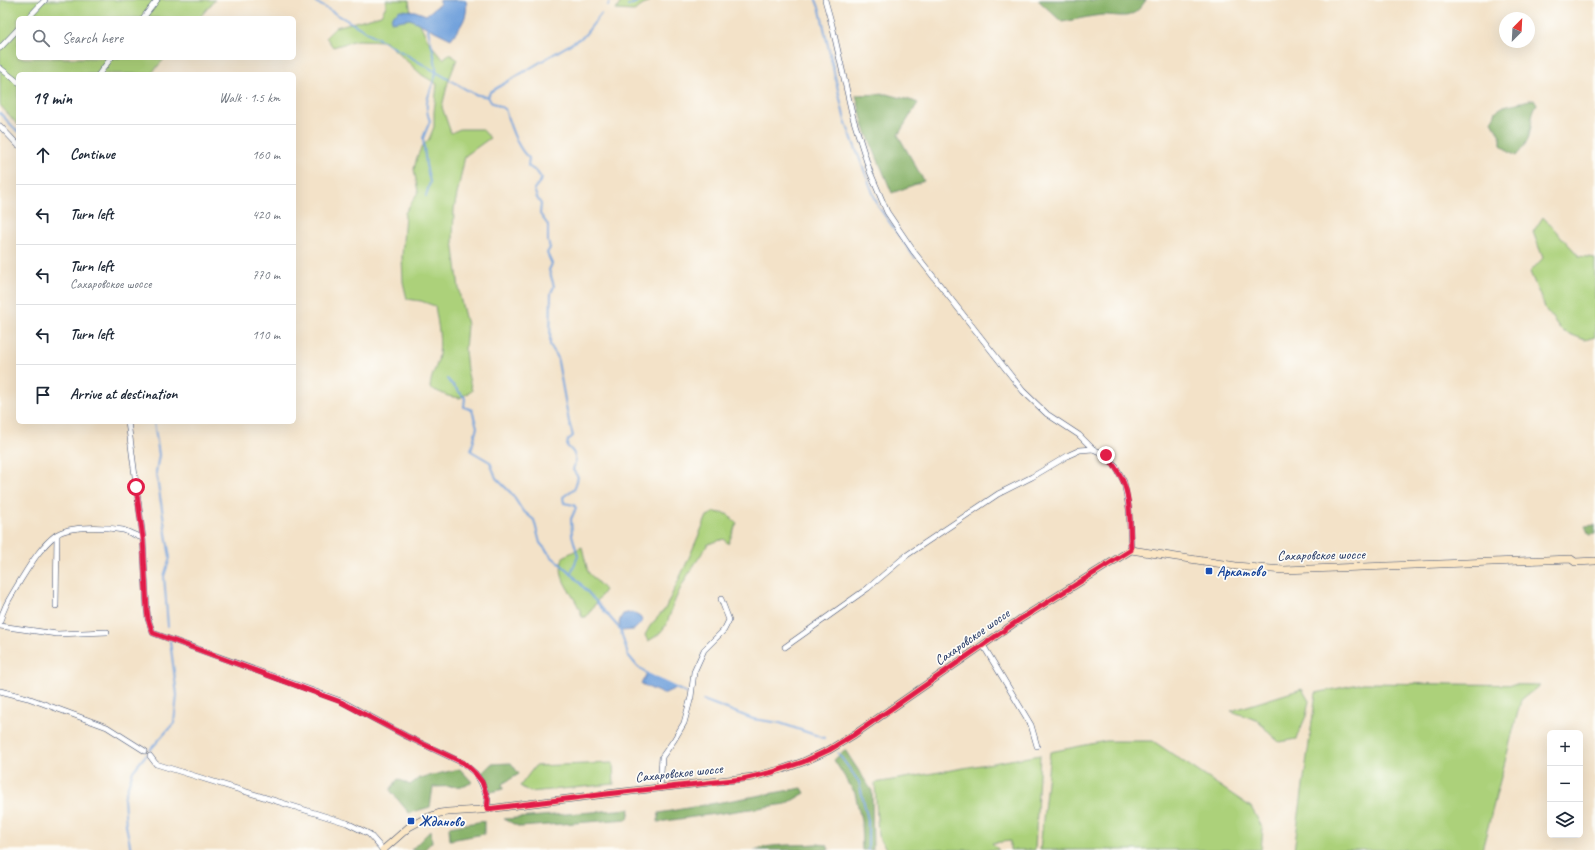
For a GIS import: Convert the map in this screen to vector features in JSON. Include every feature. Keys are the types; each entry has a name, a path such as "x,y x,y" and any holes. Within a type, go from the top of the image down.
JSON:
{"main road":[{"name":"Сахаровское шоссе","path":"383,850 402,832 428,817 448,812 487,809 748,778 783,770 813,758 855,734 1067,589 1131,550 1236,566 1284,570 1570,559 1575,562 1595,561"}],"street":[{"path":"30,16 45,0"},
{"path":"145,16 157,0"},
{"path":"825,0 853,118 870,172 886,212 914,252 1023,391 1047,414 1079,435 1093,449 1106,455 1116,467 1124,482 1129,509 1131,550"},
{"path":"0,48 16,31"},
{"path":"100,72 110,60"},
{"path":"0,68 16,80"},
{"path":"0,126 16,143"},
{"path":"128,424 143,538 148,619 153,633 341,702 464,763 482,782 488,799 487,809"},
{"path":"785,647 868,588 907,555 998,494 1032,477 1069,455 1080,450 1093,449"},
{"path":"0,622 2,612 44,545 57,535 69,529 106,528 124,531 143,538"},
{"path":"56,606 57,535"},
{"path":"660,788 662,757 684,723 691,697 694,672 704,650 724,630 729,620 721,599"},
{"path":"0,626 57,634 107,632"},
{"path":"983,645 1031,725 1037,746"},
{"path":"0,691 28,698 107,727 145,751"},
{"path":"150,756 156,764 347,823 369,834 383,850"}],"green space":[{"path":"0,0 215,0 201,16 16,16 16,60 163,60 153,72 16,72 16,123 0,105"},
{"path":"386,0 409,0 411,14 421,26 429,42 443,59 449,54 457,59 448,82 442,107 451,133 460,129 482,129 490,138 465,156 454,209 453,240 460,297 467,325 465,350 467,370 472,391 460,398 448,396 430,388 432,376 438,360 440,346 435,306 421,301 407,299 403,282 402,257 405,213 418,192 414,169 421,148 429,139 434,127 437,84 422,75 385,41 357,40 333,47 326,37 336,27 381,15 386,6"},
{"path":"622,0 651,0 634,11 616,10"},
{"path":"1038,0 1146,0 1136,12 1127,16 1102,15 1062,22"},
{"path":"887,94 918,103 898,135 924,181 892,193 864,127 856,95"},
{"path":"1534,99 1537,104 1532,114 1529,135 1525,145 1516,156 1501,145 1501,138 1492,121 1496,111 1504,106"},
{"path":"1543,217 1579,256 1595,258 1595,337 1585,340 1562,331 1546,310 1530,272 1543,258 1533,232"},
{"path":"715,512 727,514 737,523 728,544 724,539 708,544 683,584 664,628 660,633 648,641 645,635 650,626 665,609 707,516"},
{"path":"1595,525 1595,534 1589,535 1585,526"},
{"path":"582,547 588,572 605,590 586,617 582,617 579,608 567,588 561,566 563,557"},
{"path":"1363,683 1540,685 1521,700 1482,850 1294,850 1316,693"},
{"path":"1302,689 1309,701 1306,716 1296,739 1279,742 1259,721 1231,711"},
{"path":"1106,741 1153,741 1251,807 1263,829 1261,850 1040,850 1050,752"},
{"path":"845,750 872,791 873,850 862,850 861,820 855,793 834,760"},
{"path":"1040,755 1035,850 1010,850 1010,841 992,843 999,850 887,850 878,836 875,783"},
{"path":"511,763 519,774 502,784 503,789 491,792 481,774 491,764"},
{"path":"613,763 614,784 530,792 520,786 535,766"},
{"path":"460,769 472,782 465,786 433,787 430,807 409,813 390,790 398,779 410,785 419,778"},
{"path":"802,788 805,793 786,804 658,822 659,813"},
{"path":"630,809 628,819 520,827 504,819"},
{"path":"484,821 484,834 450,840 449,827"},
{"path":"431,830 432,842 424,850 411,850"},
{"path":"827,845 829,850 754,850 777,846"}],"water":[{"path":"440,0 466,0 467,6 465,16 461,25 451,39 410,19 391,22 392,16 400,10 415,11 426,15 440,4"},
{"path":"632,612 643,621 634,630 621,631 619,624 623,614"},
{"path":"647,673 676,688 663,694 641,684"}],"waterway":[{"path":"312,0 474,94 488,97 491,102 505,109 517,142 529,158 528,166 537,172 542,179 534,189 541,204 540,214 548,225 548,241 550,248 547,253 552,264 549,270 554,286 551,293 550,345 557,356 573,436 568,440 567,446 575,456 573,470 578,477 575,488 563,497 564,503 574,505 576,508 571,519 572,535 578,556 571,573 620,629 628,655 637,666 649,675 686,693"},
{"path":"608,6 610,0"},
{"path":"628,6 641,0"},
{"path":"816,0 820,10 845,121 878,206 915,258"},
{"path":"488,97 490,92 584,36 601,14"},
{"path":"426,196 430,182 426,165 423,138 430,121 427,101 436,72 429,28"},
{"path":"0,113 16,130"},
{"path":"447,379 465,398 464,407 472,410 477,427 471,451 490,462 496,478 512,494 522,510 534,520 540,543 552,557 571,573"},
{"path":"154,424 159,455 156,472 170,558 164,576 168,626"},
{"path":"150,750 174,723 177,695 170,641"},
{"path":"703,700 753,719 780,723 824,738"},
{"path":"838,753 859,782 868,820 868,850"},
{"path":"131,850 126,825 124,798 133,771 146,755"}],"place":[{"name":"Аркатово","path":"1209,571"},
{"name":"Жданово","path":"411,821"}],"route":[{"path":"136,487 143,538 148,619 153,633 341,702 406,736 464,763 482,782 488,799 487,809 743,779 793,766 822,754 855,734 1019,620 1111,561 1131,550 1129,509 1124,482 1116,467 1106,455"}]}
